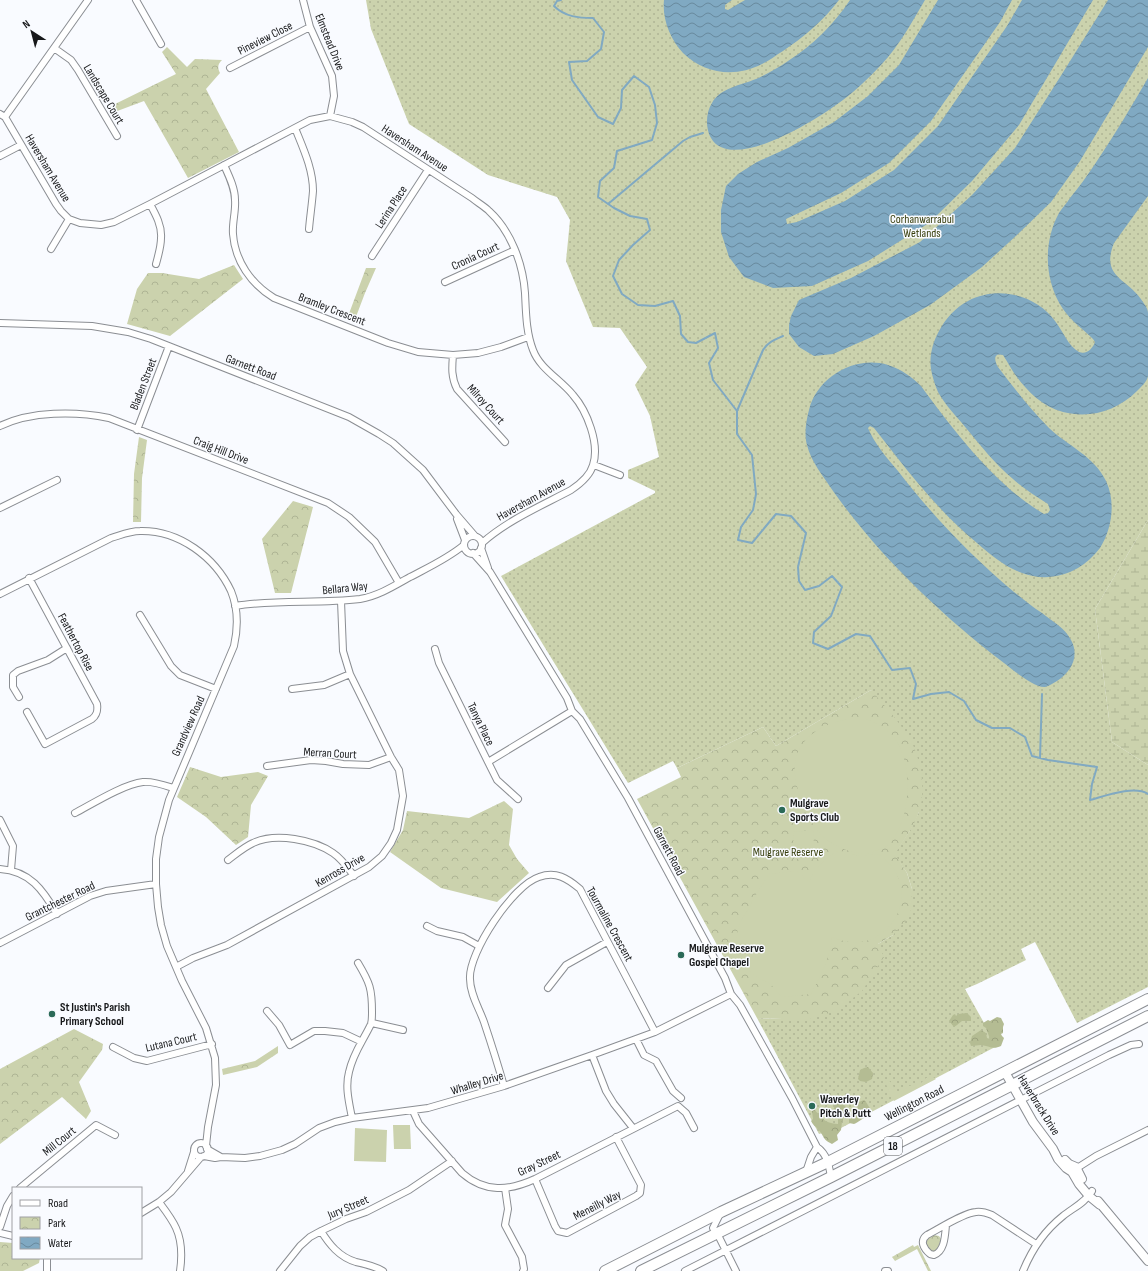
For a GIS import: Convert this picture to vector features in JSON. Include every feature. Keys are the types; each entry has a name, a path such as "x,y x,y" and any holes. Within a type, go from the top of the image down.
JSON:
{"highway":[{"name":"Wellington Road","path":"605,1271 721,1212 828,1162 1148,999"},
{"name":"18","path":"641,1271 831,1177 1148,1016"},
{"path":"766,1191 773,1206"}],"street":[{"path":"2,115 54,48 88,0"},
{"path":"136,0 161,44"},
{"name":"Elmstead Drive","path":"303,0 310,27 332,76 334,96 330,116"},
{"name":"Pineview Close","path":"230,68 310,27"},
{"name":"Landscape Court","path":"54,48 71,60 117,136"},
{"name":"Haversham Avenue","path":"2,115 56,204 70,219 80,223 101,225 114,222 310,120 330,116 352,122 363,127 472,198 489,211 505,230 520,263 525,290 528,337 536,357 579,402 592,429 595,446 594,465 579,484 571,490 516,519 495,532 482,546"},
{"path":"295,128 307,160 313,191 309,229"},
{"path":"0,156 21,145"},
{"name":"Bramley Crescent","path":"224,165 234,189 235,199 233,233 238,256 248,276 264,292 274,298 403,348 418,352 453,355 478,353 501,347 528,337"},
{"name":"Lerina Place","path":"372,256 428,170"},
{"path":"150,204 160,226 162,238 156,264"},
{"path":"51,250 70,219"},
{"name":"Cronia Court","path":"445,282 515,250"},
{"name":"Garnett Road","path":"0,323 92,326 113,329 140,336 170,346 342,414 365,425 393,443 423,470 456,514 476,536"},
{"name":"Bladen Street","path":"137,430 170,346"},
{"name":"Milroy Court","path":"453,355 452,375 457,389 505,442"},
{"name":"Craig Hill Drive","path":"0,426 9,422 37,415 87,415 109,418 328,503 349,517 375,542 399,583"},
{"path":"594,465 620,475"},
{"path":"0,508 57,480"},
{"name":"Garnett Road","path":"456,514 465,542"},
{"name":"Grandview Road","path":"0,594 29,578 111,538 126,533 141,531 155,532 179,539 200,551 210,561 231,591 237,625 234,646 173,788 165,811 156,859 158,907 167,946 174,965 206,1028 215,1058 216,1084 208,1127 207,1148"},
{"name":"Haversham Avenue","path":"476,536 495,532"},
{"path":"476,536 482,546 478,552 471,553 465,547 465,542 469,537 476,536"},
{"name":"Bellara Way","path":"452,556 465,542"},
{"name":"Garnett Road","path":"482,546 490,572"},
{"name":"Garnett Road","path":"471,553 490,572 567,698 572,711 580,719 628,798 725,978 731,994 740,1005 792,1098 817,1147 823,1151 828,1162 831,1177"},
{"name":"Bellara Way","path":"235,609 267,602 341,601 361,599 376,595 452,556 471,553"},
{"name":"Feathertop Rise","path":"27,712 45,744 92,719 98,712 97,704 29,578"},
{"name":"Kenross Drive","path":"174,965 227,945 369,867 382,856 398,830 403,796 398,770 350,674 343,651 341,601"},
{"path":"140,615 171,666 180,675 216,689"},
{"path":"19,697 13,687 13,675 18,671 48,660 67,648"},
{"name":"Tanya Place","path":"435,649 439,663 488,762 572,711"},
{"path":"292,689 324,685 350,674"},
{"name":"Merran Court","path":"267,766 311,760 343,764 369,765 391,757"},
{"path":"488,762 497,780 518,799"},
{"path":"75,813 127,786 143,782 173,788"},
{"path":"0,820 13,846 11,870"},
{"path":"228,860 242,849 255,842 268,838 282,837 295,839 325,848 335,854 354,876"},
{"path":"0,869 11,870 30,878 45,893 57,914"},
{"name":"Tourmaline Crescent","path":"504,1086 484,1021 472,992 469,979 471,965 479,946 502,908 527,883 538,877 552,875 561,876 580,889 654,1032"},
{"name":"Grantchester Road","path":"0,943 90,896 106,891 156,884"},
{"path":"427,926 437,931 463,937 479,946"},
{"path":"548,988 566,965 607,942"},
{"path":"352,1118 347,1091 348,1074 360,1041 372,1023 372,997 370,986 358,963"},
{"name":"Whalley Drive","path":"203,1156 216,1158 245,1158 274,1153 295,1144 319,1128 335,1122 352,1118 416,1110 441,1105 504,1086 654,1032 731,994"},
{"path":"267,1011 279,1026 290,1045 314,1032 325,1031 343,1033 360,1041"},
{"path":"372,1023 403,1030"},
{"path":"636,1039 644,1055 656,1061 674,1091 681,1098"},
{"name":"Lutana Court","path":"113,1046 134,1058 147,1061 212,1044"},
{"path":"685,1271 1126,1047 1139,1044"},
{"path":"592,1055 606,1091 614,1104 633,1128"},
{"name":"Haverbrack Drive","path":"1005,1072 1039,1131 1053,1149 1075,1169 1089,1193 1148,1261"},
{"name":"Gray Street","path":"416,1110 419,1124 450,1160 469,1178 479,1184 498,1188 523,1184 535,1179 678,1106 686,1113 694,1128"},
{"name":"Mill Court","path":"21,1187 96,1124 115,1135"},
{"name":"Grandview Road","path":"198,1143 208,1127"},
{"path":"1075,1169 1084,1161 1148,1130"},
{"name":"Meneilly Way","path":"535,1179 555,1226 558,1231 567,1233 640,1193 641,1185 616,1137"},
{"path":"142,1212 159,1202 170,1192 207,1153 207,1148 204,1144 198,1143 194,1148 188,1172"},
{"path":"806,1172 811,1157 817,1147"},
{"name":"Whalley Drive","path":"207,1148 221,1157"},
{"path":"194,1152 197,1156 203,1156"},
{"name":"Jury Street","path":"280,1271 300,1246 320,1230 366,1212 409,1190 450,1160"},
{"path":"505,1188 508,1209 505,1225 522,1257 523,1271"},
{"path":"1025,1270 1036,1244 1053,1224 1089,1193"},
{"path":"0,1227 7,1206 12,1198"},
{"path":"159,1202 176,1228 181,1251 180,1271"},
{"path":"721,1212 713,1228 736,1271"},
{"path":"946,1225 945,1236 940,1251 934,1255 930,1254 923,1245 924,1238 946,1225 968,1214 982,1212 992,1215 1036,1244"},
{"path":"320,1230 332,1246 345,1257 356,1262 374,1266 383,1271"},
{"path":"0,1233 12,1236"},
{"path":"47,1259 47,1271"}],"green space":[{"name":"Corhanwarrabul Wetlands","path":"366,0 1148,0 1148,520 1095,609 1112,742 1148,765 1148,987 1077,1023 1035,942 1021,949 1026,960 965,989 997,1046 841,1128 819,1134 757,1018 782,1019 878,944 893,935 912,889 907,873 894,854 909,832 919,812 871,690 776,746 763,727 677,768 673,761 628,783 501,576 655,493 655,491 628,478 628,470 659,457 650,416 635,385 647,367 620,328 593,327 566,261 570,220 557,197 488,175 409,124 371,29"},
{"path":"167,47 187,67 195,59 222,60 218,66 220,73 206,89 239,152 188,178 144,101 112,113 109,107 176,74 162,52"},
{"path":"234,265 243,279 170,336 127,324 137,289 148,273 162,273 199,279"},
{"path":"366,268 376,268 354,322 347,319"},
{"path":"139,437 147,440 142,478 141,522 133,522 134,474"},
{"path":"293,501 313,507 291,593 275,593 262,539"},
{"path":"1148,520 1148,765 1112,742 1095,609"},
{"name":"Mulgrave Reserve","path":"871,690 898,722 911,741 921,771 922,793 919,812 917,818 895,854 907,873 912,889 911,910 906,920 893,935 878,944 884,957 862,991 836,1011 810,1019 757,1018 637,799 681,777 677,768 763,727 776,746"},
{"path":"849,719 868,720 879,725 891,734 898,744 903,756 908,785 904,814 900,826 892,841 889,845 864,854 851,852 844,849 822,836 804,808 795,772 795,761 798,752 807,739 826,725"},
{"path":"190,767 221,777 258,772 268,776 251,805 248,837 236,845 206,817 177,797"},
{"path":"504,801 513,809 509,845 517,859 529,873 497,902 441,888 390,852 403,830 407,811 469,818"},
{"path":"813,830 815,858 794,859 793,832"},
{"path":"838,851 864,856 878,854 893,868 901,885 901,902 896,918 885,931 870,940 852,942 832,937 822,973 811,994 782,997 773,986 755,976 745,966 737,946 737,932 739,925 769,874 797,871 809,882 820,864"},
{"path":"967,1013 971,1017 971,1021 962,1021 954,1027 949,1021 955,1014 956,1016 958,1014"},
{"path":"997,1017 1001,1018 1004,1024 1003,1033 1001,1034 1004,1038 1001,1046 993,1048 981,1045 971,1046 970,1043 972,1036 981,1030 986,1033 987,1038 990,1039 986,1028 983,1026 983,1023"},
{"path":"74,1029 103,1044 102,1050 79,1082 91,1111 86,1119 62,1097 0,1144 0,1069"},
{"path":"278,1046 278,1053 257,1067 223,1075 222,1069 255,1061"},
{"path":"868,1067 873,1073 872,1079 866,1082 860,1081 858,1079 860,1070"},
{"path":"933,1077 936,1079 894,1101 885,1080 892,1083 898,1094 909,1086 921,1083 926,1078"},
{"path":"864,1100 871,1110 867,1117 854,1124 849,1123 849,1118 851,1115 861,1115 858,1110 858,1105 859,1102"},
{"path":"836,1103 844,1105 847,1108 841,1130 837,1135 838,1140 832,1144 825,1139 811,1121 813,1119 812,1111 814,1109 826,1121 838,1124 838,1118 832,1113"},
{"path":"393,1125 410,1125 411,1149 394,1149"},
{"path":"355,1128 387,1130 386,1162 354,1161"},
{"path":"934,1235 939,1236 941,1239 938,1248 933,1252 928,1248 926,1240"},
{"path":"0,1242 12,1243 12,1259 40,1259 39,1263 23,1271 0,1271"},
{"path":"913,1245 914,1247 918,1245 931,1271 928,1271 917,1249 895,1261 892,1257"}],"water":[{"path":"664,0 732,0 725,5 725,9 728,10 745,0 839,0 813,28 765,63 741,71 721,72 701,66 683,53 678,47 668,28 664,14"},
{"path":"850,0 925,0 894,50 876,71 842,101 810,122 773,141 754,147 736,150 721,147 711,138 707,125 707,115 710,107 720,94 725,90 768,73 806,49 837,18"},
{"path":"938,0 1012,0 1000,22 931,121 889,163 841,193 786,219 787,224 797,222 845,201 894,170 938,126 1007,26 1022,0 1093,0 1019,125 972,181 929,223 868,261 812,286 773,288 744,277 729,257 721,232 721,210 726,186 738,174 757,162 788,148 834,122 868,96 899,65"},
{"path":"1108,0 1148,0 1148,47 1080,161 1051,202 982,267 930,305 874,336 833,354 814,356 799,347 789,334 789,325 791,316 799,300 851,278 920,242 972,195 1015,148"},
{"path":"1148,78 1148,196 1114,243 1111,255 1113,271 1137,294 1148,310 1148,376 1146,380 1142,386 1121,404 1103,412 1093,414 1073,414 1055,409 1041,402 1014,373 1003,355 997,355 995,358 998,367 1035,413 1056,434 1088,458 1101,472 1106,481 1112,506 1110,524 1104,541 1098,551 1078,568 1058,576 1036,577 1022,573 1010,567 998,560 962,530 922,488 874,428 870,426 868,428 885,456 924,503 953,534 998,578 1058,625 1071,640 1075,652 1073,663 1070,668 1057,681 1046,687 1040,687 1029,681 980,644 934,605 870,539 833,491 815,463 806,441 807,419 813,398 820,388 839,371 863,363 888,365 914,379 921,386 962,439 1009,489 1044,514 1048,513 1050,510 1048,504 1021,486 1006,473 944,402 938,392 932,375 932,349 942,326 951,314 959,307 980,296 1004,293 1027,299 1047,312 1072,346 1079,352 1085,353 1093,347 1095,342 1093,339 1066,313 1052,286 1048,261 1050,236 1059,213 1102,153"}],"waterway":[{"path":"561,0 557,1 554,6 558,10 567,15 593,18 604,32 601,49 587,61 569,62 572,80 598,117 613,124 621,108 622,90 634,76 649,87 655,105 657,123 652,140 617,151 614,168 600,181 598,197 614,208 630,216 647,219 650,230 619,260 613,276 622,294 638,305 655,306 673,301 680,316 681,334 688,342 696,343 715,333 718,348 709,363 713,380 737,411 737,434 752,455 756,494 753,510 741,527 738,540 752,543 776,514 791,516 806,533 798,567 799,581 805,590 819,586 832,576 842,587 831,616 814,632 813,643 828,649 856,634 870,636 892,670 910,668 916,684 913,699 931,694 949,692 964,701 976,720 992,728 1010,728 1025,737 1032,756 1048,760 1097,767 1092,784 1090,800 1127,791 1148,794"},
{"path":"608,204 683,141 703,133"},
{"path":"737,411 763,350 769,343 783,336"},
{"path":"1040,758 1042,694"}],"place":[{"name":"Mulgrave Sports Club","path":"782,810"},
{"name":"Mulgrave Reserve Gospel Chapel","path":"681,955"},
{"name":"St Justin's Parish Primary School","path":"52,1014"},
{"name":"Waverley Pitch & Putt","path":"812,1106"}]}
